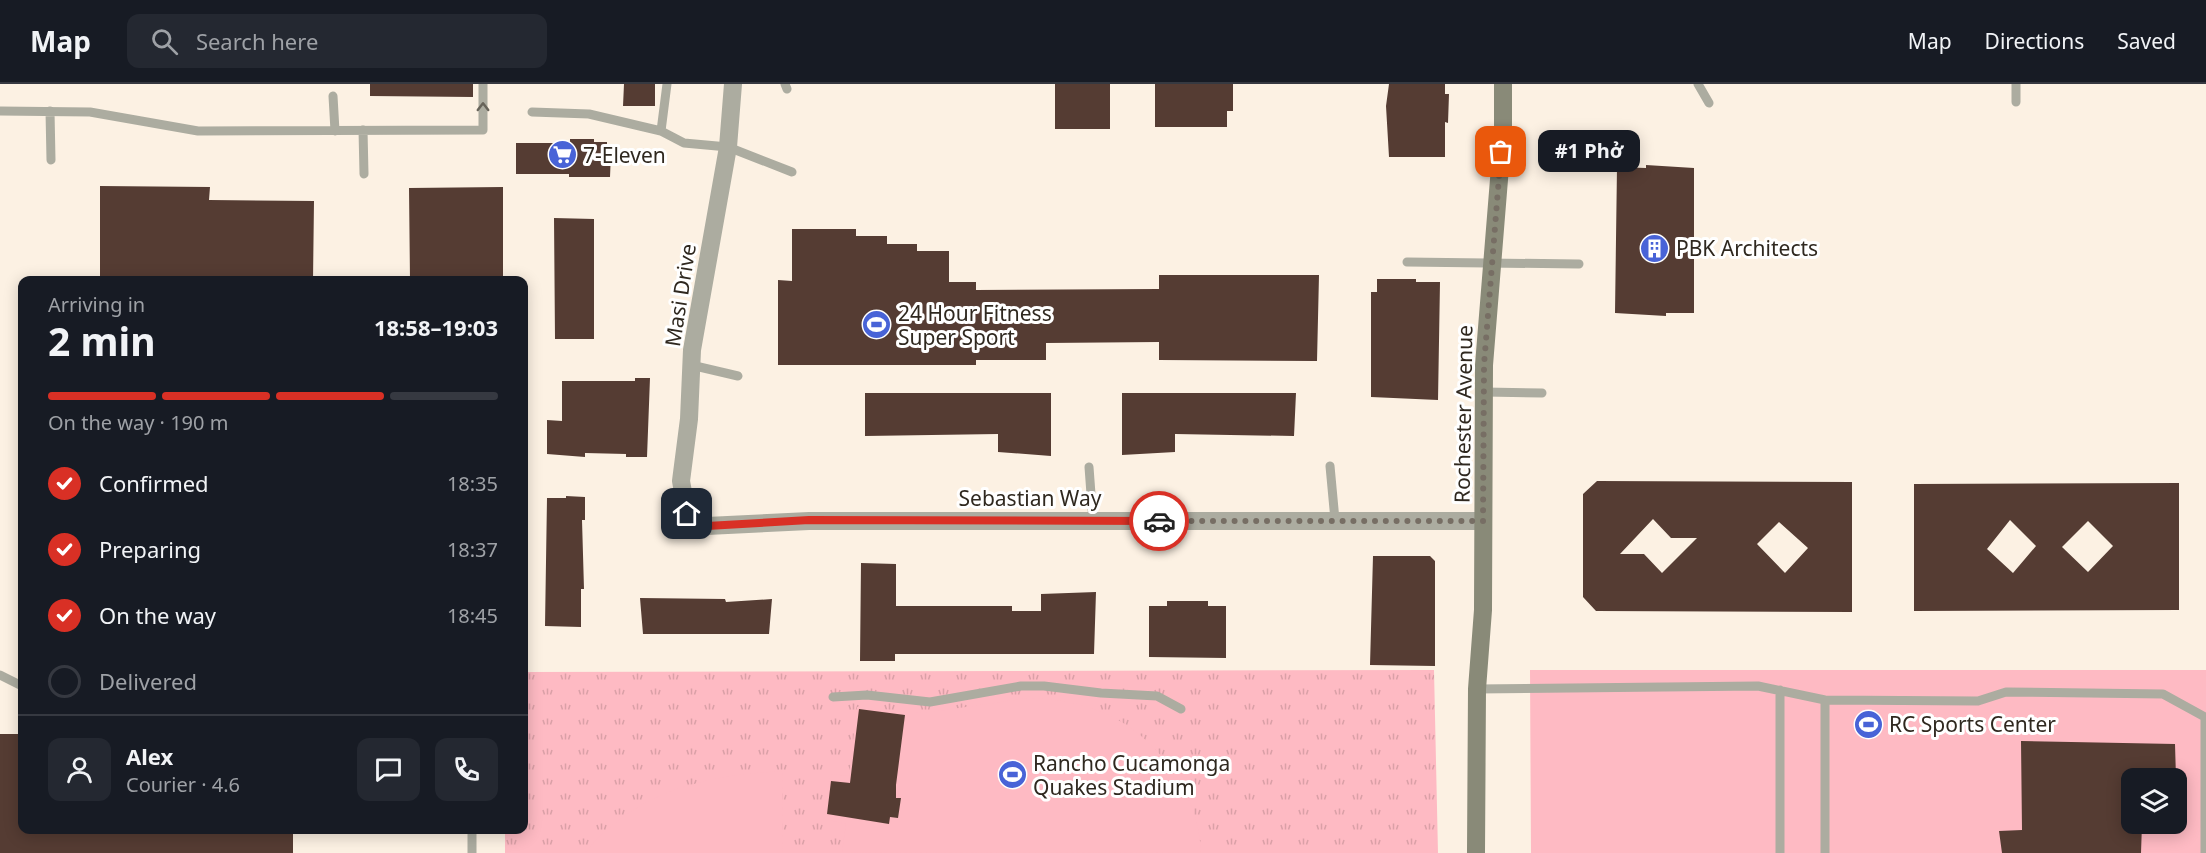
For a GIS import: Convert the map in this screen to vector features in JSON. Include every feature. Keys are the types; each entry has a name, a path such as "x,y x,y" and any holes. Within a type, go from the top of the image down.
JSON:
{"main road":[{"name":"Rochester Avenue","path":"1476,853 1477,689 1483,610 1485,392 1492,262 1503,130 1503,84"}],"street":[{"name":"Masi Drive","path":"687,514 681,480 691,365 728,147 733,84"},
{"name":"Sebastian Way","path":"687,514 707,526 809,520 1483,521"}],"lane":[{"path":"0,111 98,113 198,131 483,129 483,84"},
{"path":"661,131 667,84"},
{"path":"1698,84 1709,103"},
{"path":"2016,84 2016,102"},
{"path":"333,96 335,131"},
{"path":"50,111 51,160"},
{"path":"532,112 590,114 661,131 684,143 728,147 792,172"},
{"path":"363,130 364,174"},
{"path":"1407,262 1579,264"},
{"path":"691,365 738,376"},
{"path":"1485,392 1542,393"},
{"path":"1329,466 1335,520"},
{"path":"1089,467 1093,521"},
{"path":"0,675 18,684"},
{"path":"833,697 867,695 930,702 1021,686 1044,686 1101,693 1157,696 1181,709"},
{"path":"1477,689 1758,686 1825,700 1978,701 2006,692 2163,694 2205,717 2205,853"},
{"path":"1780,690 1780,853"},
{"path":"1825,700 1825,853"},
{"path":"472,834 472,853"}],"green space":[{"path":"1434,670 1438,853 505,853 505,834 528,834 528,672"},
{"name":"RC Sports Center","path":"1530,670 2206,670 2206,853 1531,853"},
{"name":"Rancho Cucamonga Quakes Stadium","path":"1028,698 1060,701 1091,708 1113,717 1152,746 1181,784 1198,829 1201,853 842,852 846,824 824,819 830,774 849,776 857,707 924,713"},
{"path":"782,771 783,853 585,853 627,814 674,790 726,777"}],"building":[{"path":"370,84 473,84 473,97 370,96"},
{"path":"624,84 655,84 655,106 623,106"},
{"path":"1055,84 1110,84 1110,129 1055,129"},
{"path":"1155,84 1233,84 1233,111 1227,111 1227,127 1155,127"},
{"path":"1389,84 1445,84 1445,94 1449,94 1448,123 1445,122 1445,157 1389,157 1386,106"},
{"path":"570,139 594,139 594,142 607,142 607,153 611,153 610,177 516,174 516,143 570,143"},
{"name":"PBK Architects","path":"1646,165 1694,168 1694,313 1666,313 1666,316 1615,313 1617,167 1646,168"},
{"path":"100,186 210,187 209,200 314,201 313,276 100,276"},
{"path":"503,187 503,276 410,276 409,188"},
{"path":"554,218 594,219 594,339 555,339"},
{"path":"792,229 856,229 856,236 887,236 887,244 917,244 917,251 949,251 949,282 976,282 976,290 1159,289 1159,275 1319,275 1317,361 1159,360 1159,342 1046,343 1046,360 976,360 976,365 778,365 778,280 792,281"},
{"path":"1377,279 1416,279 1416,282 1440,282 1438,400 1371,397 1371,292 1377,292"},
{"path":"635,378 650,378 647,457 626,457 626,454 585,453 585,457 547,454 547,420 562,421 562,381 635,381"},
{"path":"865,393 1051,393 1051,456 998,452 998,434 865,436"},
{"path":"1122,393 1296,393 1294,436 1175,434 1175,452 1122,455"},
{"path":"1597,481 1852,482 1852,612 1596,611 1583,597 1583,494","holes":["1653,519 1671,538 1697,538 1662,573 1644,554 1620,554","1779,522 1808,548 1785,573 1757,544"]},
{"path":"2179,483 2179,610 1914,611 1914,484","holes":["2010,520 2036,546 2013,573 1987,549","2088,521 2113,546 2088,572 2062,547"]},
{"path":"566,496 585,497 585,520 582,520 584,589 581,589 581,627 545,626 547,498 566,498"},
{"path":"1373,556 1430,556 1435,561 1435,666 1370,665"},
{"path":"861,563 896,564 896,606 1012,606 1012,611 1041,611 1041,594 1096,592 1094,654 895,654 895,661 860,661"},
{"path":"640,598 725,599 726,602 772,599 769,634 643,634"},
{"path":"1167,601 1208,601 1208,606 1226,606 1226,658 1149,657 1149,606 1167,606"},
{"path":"859,709 905,715 896,785 896,798 901,798 898,818 890,817 889,824 827,814 831,781 850,783"},
{"path":"0,734 18,734 18,834 293,834 293,853 0,853"},
{"path":"2021,741 2175,744 2176,768 2121,768 2121,834 2142,834 2141,853 2002,853 1999,831 2022,830"}],"way so far":[{"path":"1159,521 1483,521 1484,365 1501,152"}],"place":[{"name":"#1 Phở","path":"1501,152"},
{"name":"7-Eleven","path":"562,155"},
{"name":"PBK Architects","path":"1655,248"},
{"name":"24 Hour Fitness Super Sport","path":"877,325"},
{"name":"RC Sports Center","path":"1868,724"},
{"name":"Rancho Cucamonga Quakes Stadium","path":"1012,775"}],"route":[{"path":"687,514 707,526 809,520 1159,521"}]}
